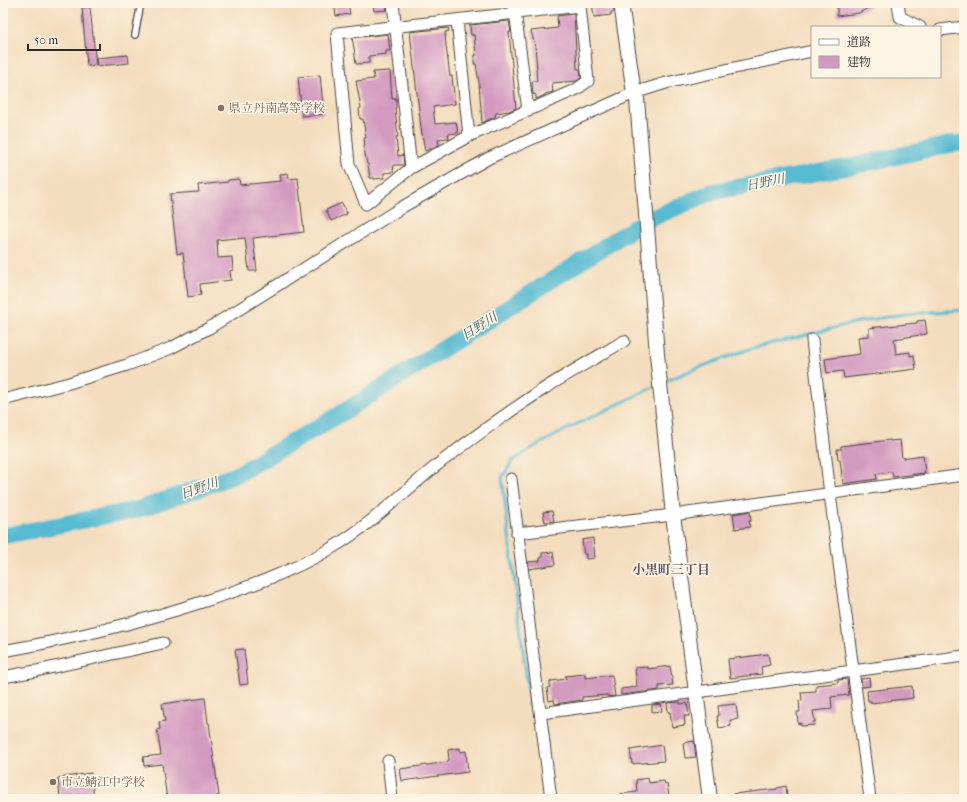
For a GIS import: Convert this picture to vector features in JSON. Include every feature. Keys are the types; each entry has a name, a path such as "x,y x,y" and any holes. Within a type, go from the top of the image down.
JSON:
{"street":[{"path":"394,3 411,168"},
{"path":"621,3 636,96 657,354 673,515 710,799"},
{"path":"898,3 900,17 918,26"},
{"path":"580,6 588,81 577,89 469,136 411,168 366,204 350,164 337,33 396,27 457,20 515,8 580,6"},
{"path":"515,8 528,111"},
{"path":"457,20 469,136"},
{"path":"941,30 964,27"},
{"path":"3,400 69,383 127,365 171,348 209,328 404,206 489,158 636,96 680,80 811,51"},
{"path":"812,340 830,494 870,799"},
{"path":"3,651 98,632 163,614 245,588 305,563 332,548 360,529 436,466 542,390 624,341"},
{"path":"517,533 673,515 964,475"},
{"path":"511,479 551,799"},
{"path":"3,677 163,643"},
{"path":"541,713 964,656"},
{"path":"388,761 392,799"}],"lane":[{"path":"135,35 141,3"}],"building":[{"path":"334,3 348,3 350,14 336,16"},
{"path":"373,3 386,3 387,10 374,11"},
{"path":"592,3 613,4 614,12 611,12 611,15 594,17"},
{"path":"839,3 877,3 859,13 837,16 837,7 839,7"},
{"path":"90,7 96,65 87,66 82,8"},
{"path":"574,14 577,69 580,69 581,78 577,81 552,83 553,92 536,99 536,95 533,94 532,84 533,81 537,81 537,69 535,46 531,31 558,28 557,16"},
{"path":"509,21 516,108 509,111 496,113 495,117 482,123 479,83 476,64 474,64 474,56 476,56 474,35 471,35 470,25"},
{"path":"448,28 449,31 445,32 446,46 450,76 452,76 455,104 433,107 435,124 456,122 458,133 448,134 449,138 438,139 439,145 425,151 410,32"},
{"path":"388,34 390,51 386,51 386,54 369,56 369,63 356,64 352,38"},
{"path":"128,55 129,63 97,66 96,58"},
{"path":"390,71 392,99 396,98 395,108 398,137 396,137 398,156 403,155 404,165 394,165 393,172 384,173 384,178 374,179 370,178 365,154 364,138 366,138 363,119 360,119 359,109 361,108 356,81 374,79 373,72"},
{"path":"320,75 324,114 302,116 298,77"},
{"path":"288,173 289,179 298,178 304,232 253,238 257,271 249,271 245,238 217,240 218,258 232,257 233,270 230,271 231,280 200,284 201,295 188,297 183,253 177,254 170,194 199,192 198,185 228,182 228,180 239,179 240,185 281,181 280,174"},
{"path":"342,203 347,214 331,221 326,210"},
{"path":"925,320 927,334 894,339 896,354 910,352 910,356 914,355 916,369 844,378 843,371 827,373 825,359 860,354 858,337 869,336 869,328 917,323 917,321"},
{"path":"900,440 902,458 923,455 925,473 893,477 892,472 876,474 877,479 843,484 837,449 841,449 841,446"},
{"path":"552,511 554,521 545,522 543,512"},
{"path":"750,511 750,527 735,529 733,514"},
{"path":"593,538 595,558 586,559 582,540"},
{"path":"553,552 555,565 529,569 528,562 540,561 540,558 542,558 542,553"},
{"path":"244,649 248,684 240,685 235,650"},
{"path":"768,654 770,665 761,667 762,674 730,678 728,659"},
{"path":"670,666 673,685 659,686 659,690 621,695 621,689 637,687 635,668 648,667 648,669"},
{"path":"585,674 585,678 612,675 615,696 608,697 608,695 582,697 582,700 555,704 554,700 549,701 547,688 550,687 551,681 566,679 565,676"},
{"path":"869,678 870,686 862,687 861,679"},
{"path":"847,679 849,695 831,697 832,709 813,711 815,722 813,722 814,725 801,726 801,723 798,724 797,712 800,712 799,701 802,700 801,692 816,691 816,685 838,683 838,680"},
{"path":"912,686 913,698 871,703 871,701 868,701 867,691"},
{"path":"205,698 219,796 216,796 216,799 167,799 162,764 144,766 143,757 161,755 157,730 160,729 159,722 165,721 162,704"},
{"path":"680,702 680,704 687,703 689,716 684,716 685,725 672,727 667,703"},
{"path":"661,704 662,711 652,712 652,705"},
{"path":"736,704 738,719 730,720 731,726 719,728 717,716 719,716 718,706"},
{"path":"694,741 696,757 685,758 683,743"},
{"path":"662,745 664,761 632,764 630,750"},
{"path":"460,748 460,752 466,751 468,772 402,781 400,769 448,762 448,750"},
{"path":"91,773 94,799 87,799 86,794 60,797 58,778"},
{"path":"648,778 649,783 664,781 665,784 667,784 669,796 651,799 620,799 620,794 637,792 636,780"},
{"path":"786,786 787,796 774,797 775,799 734,799 733,794 777,789"}],"waterway":[{"name":"日野川","path":"3,536 140,509 236,475 342,413 645,221 712,192 853,166 952,144 964,143"},
{"path":"664,382 752,348 858,322 904,314 964,310"},
{"path":"528,705 529,699 502,478 512,461 534,447 573,426 656,386"}],"place":[{"name":"県立丹南高等学校","path":"221,108"},
{"name":"市立鯖江中学校","path":"53,782"}],"district":[{"name":"小黒町三丁目","path":"671,569"}]}
